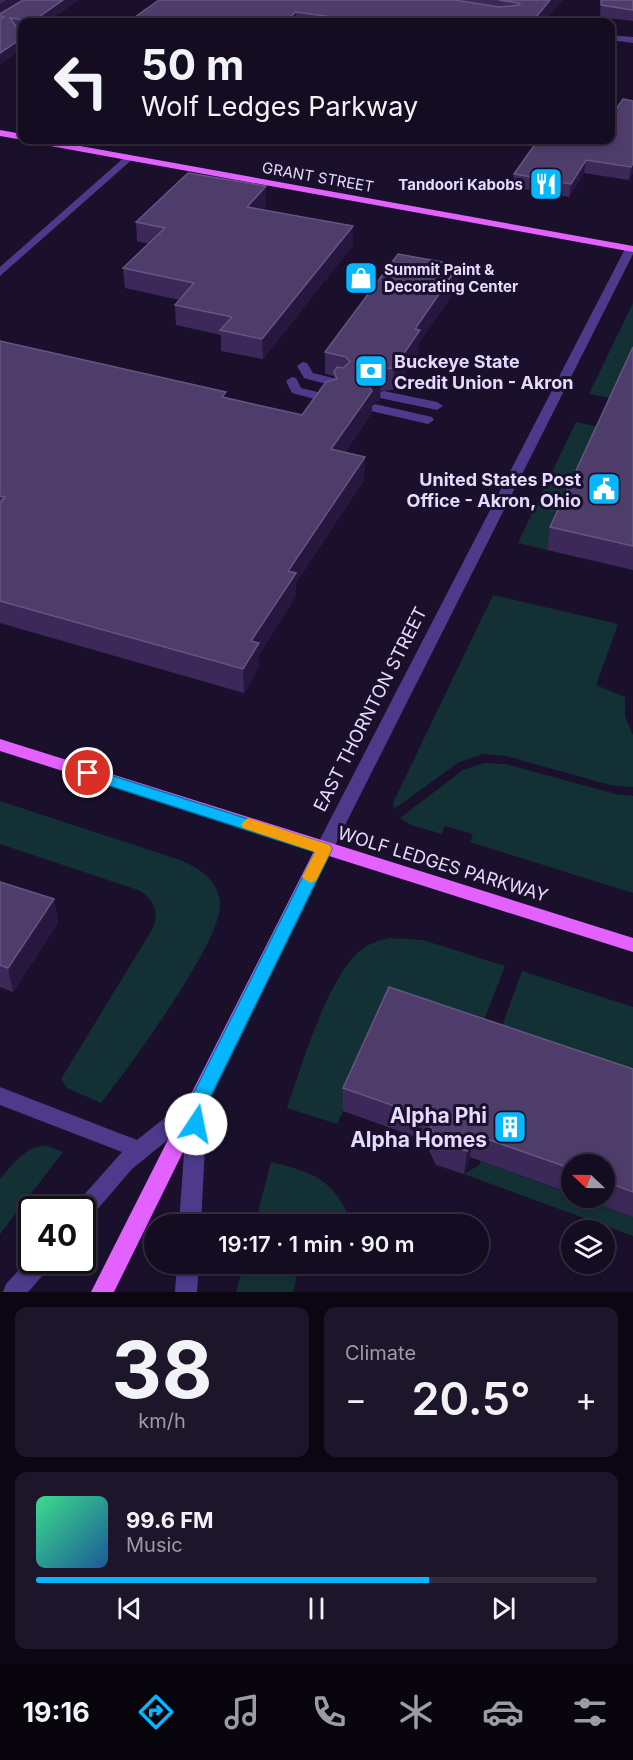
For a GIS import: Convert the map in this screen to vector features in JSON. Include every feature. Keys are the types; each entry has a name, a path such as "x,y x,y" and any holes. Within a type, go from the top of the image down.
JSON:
{"main road":[{"path":"0,133 18,136"},
{"name":"GRANT STREET","path":"57,144 632,247"},
{"name":"WOLF LEDGES PARKWAY","path":"0,745 633,945"},
{"name":"EAST THORNTON STREET","path":"102,1292 324,849"}],"street":[{"path":"615,38 633,40"},
{"path":"0,273 130,157"},
{"name":"EAST THORNTON STREET","path":"324,849 632,247"},
{"path":"298,373 308,375 336,391 296,390 298,373"},
{"path":"380,402 433,413"},
{"path":"0,1096 140,1150"},
{"path":"96,1196 125,1162 198,1104"},
{"path":"191,1214 198,1104"},
{"path":"14,1292 30,1274"},
{"path":"186,1292 187,1274"}],"green space":[{"path":"633,303 633,361 616,399 589,394"},
{"path":"576,422 603,428 547,550 518,543"},
{"path":"493,595 618,624 596,685 625,697 625,716 633,735 633,787 610,785 506,756 484,754 459,762 394,809 393,803"},
{"path":"484,763 506,764 615,794 633,796 633,893 470,842 473,834 445,826 442,834 411,825 400,818 463,770"},
{"path":"0,801 183,861 208,877 219,896 217,922 206,946 151,1035 101,1103 67,1088 61,1079 153,928 156,916 154,906 148,897 138,890 0,844"},
{"path":"390,938 423,940 505,966 476,1041 388,1011 337,1124 287,1108 308,1047 337,980 361,950 375,942"},
{"path":"522,971 633,1007 633,1087 497,1040"},
{"path":"40,1146 48,1146 63,1152 29,1196 18,1196 18,1211 0,1234 0,1179 27,1152"},
{"path":"481,1161 561,1190 561,1208 609,1208 633,1217 633,1236 615,1229 615,1220 589,1220 464,1174 479,1165"},
{"path":"271,1162 300,1170 322,1181 338,1197 347,1214 258,1214"},
{"path":"241,1274 297,1274 293,1292 236,1292"}],"building":[{"path":"23,0 63,0 37,18 10,18 18,29 18,41 0,53 0,19 4,17 0,14"},
{"path":"159,0 455,0 499,7 520,5 499,0 550,0 535,18 339,18 296,12 289,18 134,18"},
{"path":"601,0 633,0 633,10 601,5"},
{"path":"623,99 633,101 633,163 631,167 586,160 571,184 514,174 535,144 615,144 615,111"},
{"path":"188,173 266,186 247,207 353,226 262,339 220,330 232,317 175,305 194,283 123,268 165,228 136,222"},
{"path":"398,254 459,265 415,329 420,330 394,368 379,369 378,376 381,378 368,384 372,391 331,449 365,457 288,571 296,573 251,641 259,643 243,669 0,601 0,503 5,497 0,496 0,341 226,392 222,397 302,415 326,382 337,379 334,372 337,367 343,368 350,362 346,357 325,352"},
{"name":"United States Post Office - Akron, Ohio","path":"633,347 633,546 550,527"},
{"path":"0,882 54,899 8,968 0,965"},
{"name":"Alpha Phi Alpha Homes","path":"389,987 633,1069 633,1192 615,1185 615,1154 561,1154 561,1165 473,1134 467,1151 438,1142 426,1117 343,1088"}],"slow traffic":[{"path":"248,824 324,849 310,877"}],"place":[{"name":"Tandoori Kabobs","path":"546,184"},
{"name":"Summit Paint & Decorating Center","path":"361,278"},
{"name":"Buckeye State Credit Union - Akron","path":"371,371"},
{"name":"United States Post Office - Akron, Ohio","path":"604,489"},
{"name":"Alpha Phi Alpha Homes","path":"510,1127"}],"route":[{"path":"88,773 324,849 198,1104 196,1124"}]}
